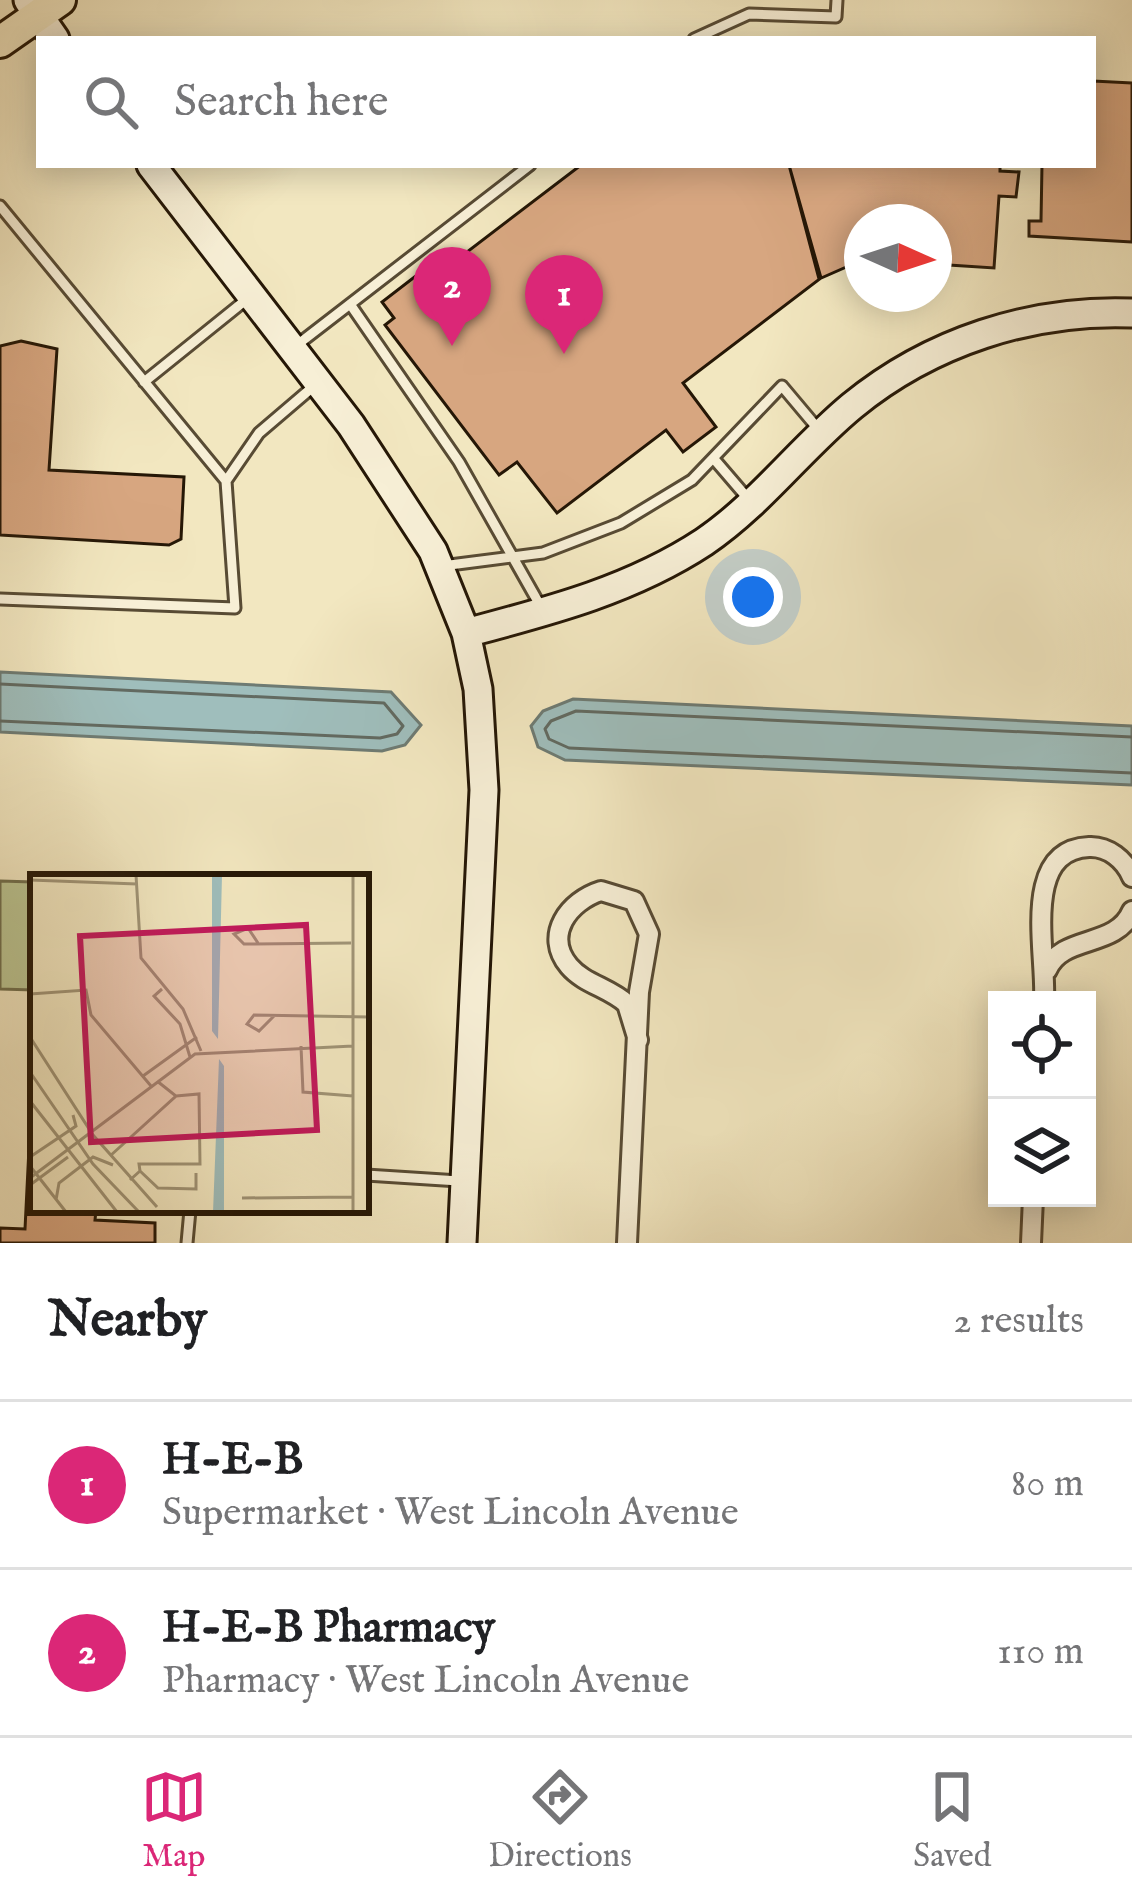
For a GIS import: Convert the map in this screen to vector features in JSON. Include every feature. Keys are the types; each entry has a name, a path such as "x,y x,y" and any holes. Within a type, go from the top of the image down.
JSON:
{"main road":[{"path":"0,42 41,11"}],"street":[{"path":"154,168 318,382 440,566 466,633 478,689 484,790 461,1243"},
{"path":"466,633 634,581 703,542 822,434 919,359 956,343 1075,315 1132,313"},
{"path":"1045,991 1040,898 1053,863 1079,848 1101,848 1117,856 1132,878"},
{"path":"627,1243 638,1040 650,934 634,902 601,891 571,907 562,921 562,954 570,968 627,1004 638,1040"},
{"path":"1046,974 1052,959 1115,932 1132,911"},
{"path":"1030,1243 1032,1207"}],"lane":[{"path":"701,36 749,14 836,17 837,0"},
{"path":"292,349 526,168"},
{"path":"0,206 226,481 235,608 0,599"},
{"path":"144,382 252,296"},
{"path":"350,304 459,462 544,612"},
{"path":"226,481 259,433 318,382"},
{"path":"440,566 543,553 621,523 692,479 782,386 822,434"},
{"path":"714,459 751,503"},
{"path":"369,1175 464,1181"},
{"path":"187,1243 190,1213"}],"green space":[{"path":"0,881 30,882 30,990 0,989"}],"water":[{"path":"0,672 391,692 421,725 405,745 382,751 0,732"},
{"path":"573,699 1132,726 1132,785 565,760 538,747 531,726 543,711"}],"building":[{"path":"1096,81 1132,83 1132,242 1029,236 1029,221 1041,221 1042,168 1096,168"},
{"path":"577,168 790,168 821,278 683,383 716,427 683,452 666,430 557,513 517,462 499,475 385,325 394,318 382,302 443,255 450,265"},
{"path":"790,168 1000,168 1019,172 1016,197 999,196 994,268 952,265 952,204 844,204 844,268 819,279"},
{"path":"21,341 57,349 49,470 184,477 181,539 169,545 0,535 0,346"},
{"path":"30,1128 30,1213 96,1213 95,1220 155,1223 155,1243 0,1243 0,1228 25,1229"}],"place":[{"name":"H-E-B Pharmacy","path":"452,346"},
{"name":"H-E-B","path":"564,354"}]}
